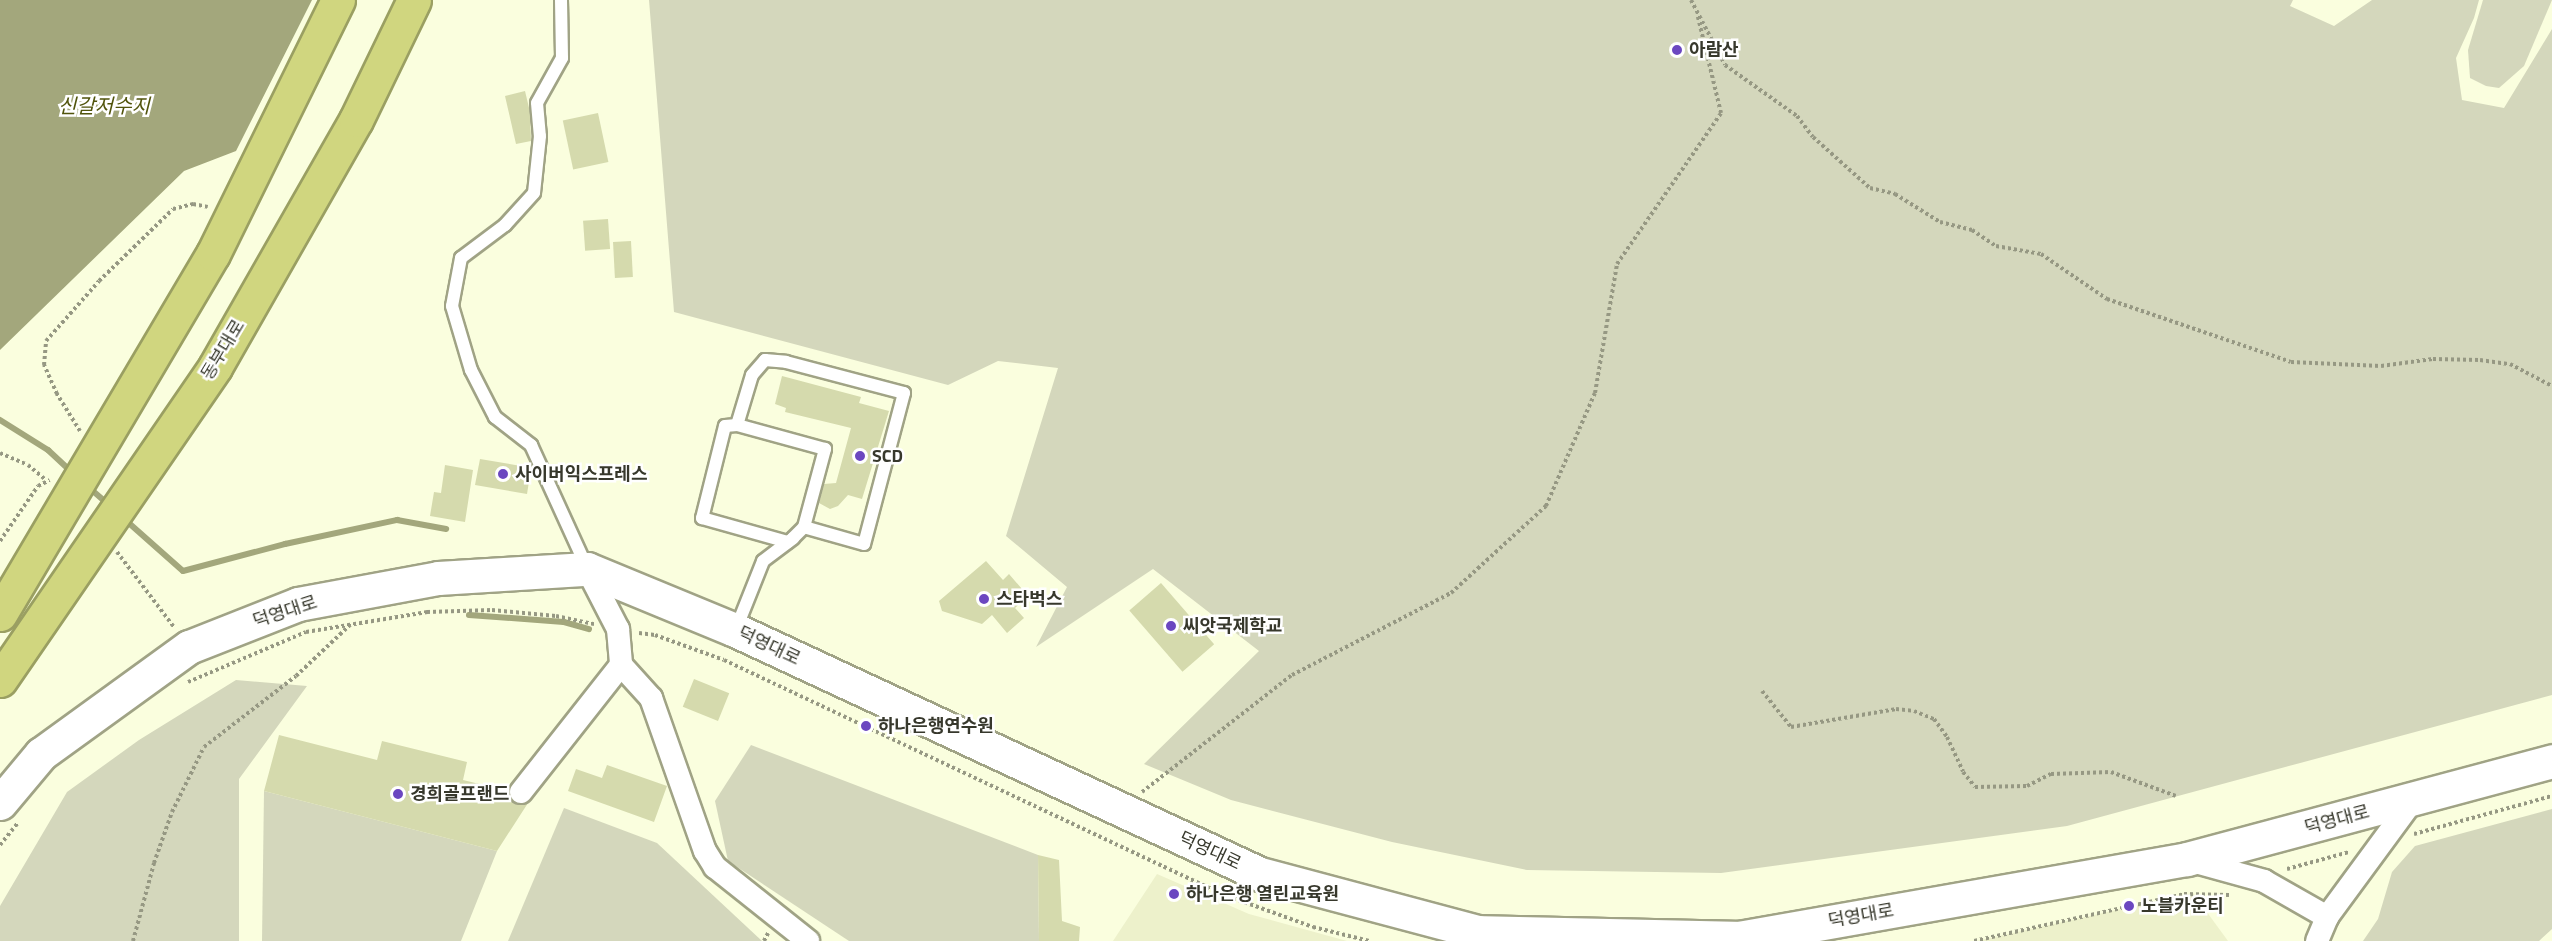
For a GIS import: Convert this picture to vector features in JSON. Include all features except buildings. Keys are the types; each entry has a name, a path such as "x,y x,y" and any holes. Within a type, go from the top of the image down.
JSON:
{"highway":[{"path":"0,614 213,254 338,0"},
{"name":"동부대로","path":"0,680 215,367 356,120 414,0"}],"main road":[{"name":"덕영대로","path":"0,803 40,754 189,647 298,604 438,578 587,569 735,630 1260,874 1478,932 1739,939 2187,859 2414,800 2552,761"}],"street":[{"path":"587,569 618,629 621,665 651,698 705,851 715,867 808,941"},
{"path":"521,792 621,665"},
{"path":"2318,941 2327,918 2414,800"},
{"path":"2187,859 2264,881 2327,918"}],"lane":[{"path":"561,0 562,58 537,104 540,136 534,193 505,225 461,258 452,306 471,370 495,417 531,445 587,569"},
{"path":"737,425 752,375 765,360 786,362 904,393 864,544 804,527"},
{"path":"735,630 763,561 788,542 804,527 825,449 737,425 725,426 702,518 788,542"}],"path":[{"path":"1691,0 1725,65 1797,116 1813,137 1870,188 1895,194 1940,222 1972,230 1996,246 2041,254 2107,299 2291,362 2381,366 2433,359 2480,360 2510,364 2552,386"},
{"path":"1120,809 1292,675 1451,593 1546,506 1595,393 1617,264 1721,113 1698,17"},
{"path":"86,441 57,394 44,365 46,341 99,281 173,209 193,204 212,207"},
{"path":"0,453 28,465 46,480 56,480"},
{"path":"0,541 39,486 46,480"},
{"path":"39,486 47,493"},
{"path":"114,547 189,647"},
{"path":"133,941 140,906 172,812 204,747 296,676 351,624"},
{"path":"1762,691 1791,727 1896,709 1914,711 1934,719 1947,737 1963,772 1975,787 2027,786 2051,774 2111,772 2176,796"}],"shaded area":[{"path":"649,0 2293,0 2290,6 2334,26 2372,0 2479,0 2474,18 2456,58 2462,100 2504,108 2552,29 2552,695 2067,826 1721,873 1527,870 1392,842 1231,800 1144,764 1259,651 1153,569 1036,647 1067,587 1006,536 1058,368 998,361 948,385 674,312"},
{"path":"2483,0 2552,0 2524,66 2499,88 2486,86 2470,78 2468,50"},
{"path":"236,680 307,686 239,779 239,941 0,941 0,906 67,792 139,740"},
{"path":"751,745 1038,855 1039,941 849,941 728,861 715,801"},
{"name":"경희골프랜드","path":"264,791 497,851 461,941 262,941"},
{"path":"564,808 657,843 762,941 508,941"},
{"path":"2552,809 2552,929 2539,941 2363,941 2378,919 2392,872 2415,846"},
{"name":"하나은행 열린교육원","path":"1157,874 1249,914 1347,941 1113,941"},
{"path":"2193,893 2228,941 1977,941"}],"water":[{"name":"신갈저수지","path":"0,0 312,0 236,151 184,171 0,350"}],"waterway":[{"path":"0,420 48,450 72,472"},
{"path":"86,485 108,504"},
{"path":"122,517 183,571 285,544 397,520 446,529"},
{"path":"469,615 564,622 589,629"}],"place":[{"name":"아람산","path":"1677,50"},
{"name":"SCD","path":"860,456"},
{"name":"사이버익스프레스","path":"503,474"},
{"name":"스타벅스","path":"984,599"},
{"name":"씨앗국제학교","path":"1171,626"},
{"name":"하나은행연수원","path":"866,726"},
{"name":"경희골프랜드","path":"398,794"},
{"name":"하나은행 열린교육원","path":"1174,894"},
{"name":"노블카운티","path":"2129,906"}]}
